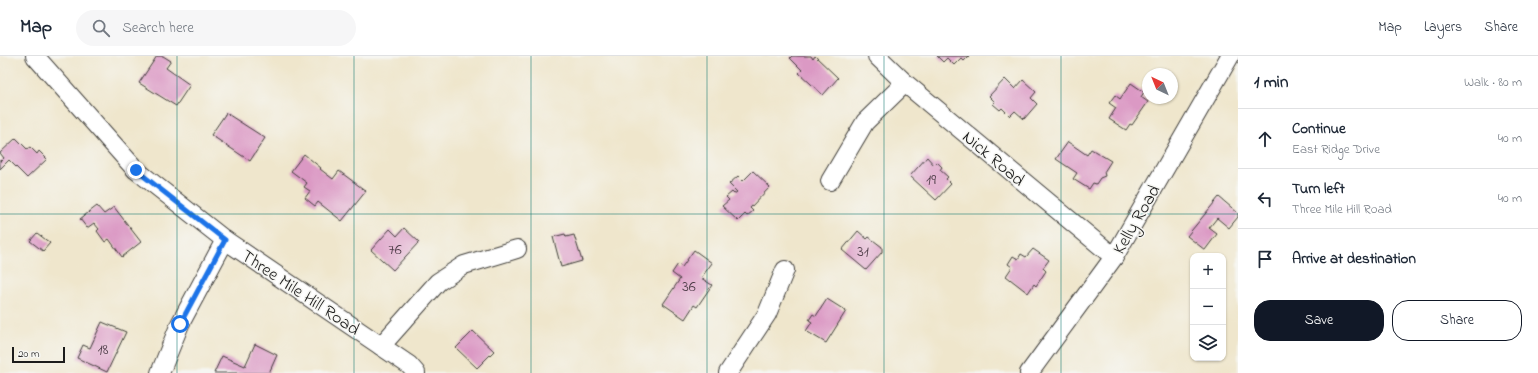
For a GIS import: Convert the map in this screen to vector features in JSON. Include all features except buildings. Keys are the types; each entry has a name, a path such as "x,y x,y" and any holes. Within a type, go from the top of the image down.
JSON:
{"street":[{"name":"Three Mile Hill Road","path":"35,56 136,170 225,240 409,364 416,373"},
{"name":"Nick Road","path":"877,56 905,83 1114,257"},
{"name":"Kelly Road","path":"1029,373 1114,257 1230,56"},
{"path":"830,181 865,122 905,83"},
{"path":"160,373 180,324 225,240"},
{"path":"381,346 438,282 464,265 517,249"},
{"path":"728,373 767,314 785,270"}],"route":[{"path":"136,170 225,240 180,324"}]}
